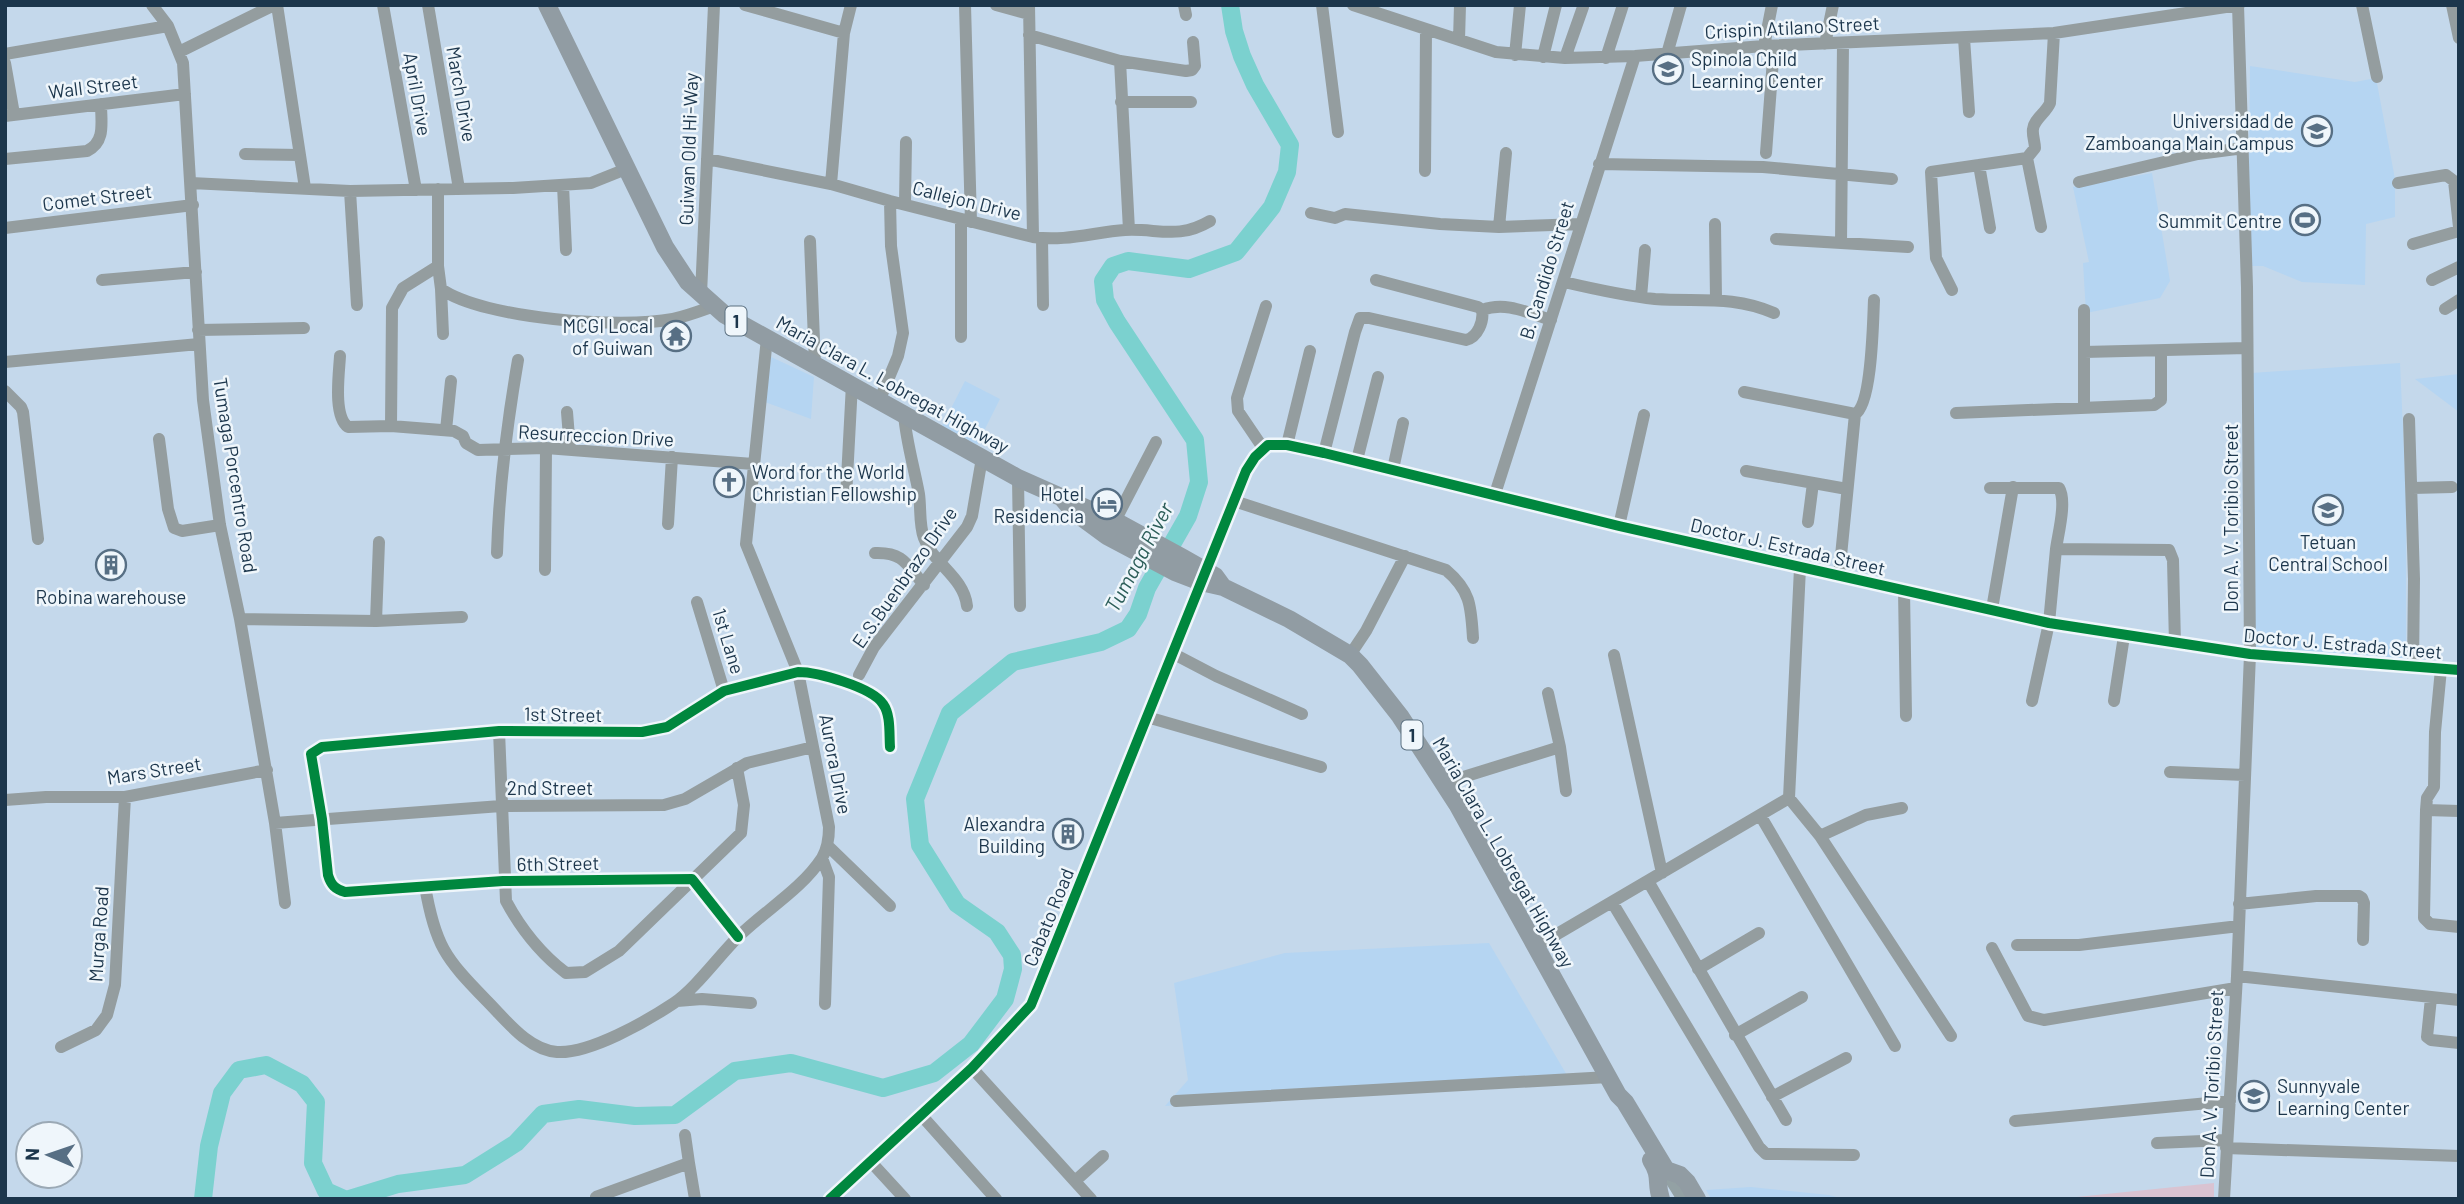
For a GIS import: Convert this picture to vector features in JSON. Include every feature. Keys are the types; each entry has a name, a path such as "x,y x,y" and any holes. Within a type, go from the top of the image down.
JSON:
{"highway":[{"name":"Maria Clara L. Lobregat Highway","path":"547,5 665,247 688,282 708,300 767,338 1018,478 1115,521 1141,544 1323,638 1350,655 1380,689 1444,783 1662,1172 1658,1188 1661,1199"},
{"name":"Maria Clara L. Lobregat Highway","path":"1063,499 1073,511 1107,536 1141,544"},
{"name":"Maria Clara L. Lobregat Highway","path":"1662,1172 1680,1175 1697,1199"}],"main road":[{"path":"1662,1172 1673,1199"},
{"path":"1662,1172 1684,1199"}],"street":[{"name":"Tumaga Porcentro Road","path":"152,5 168,26 183,63 203,400 220,525 267,770 285,903"},
{"path":"180,52 276,5 304,188"},
{"name":"April Drive","path":"383,5 416,190"},
{"name":"March Drive","path":"428,5 459,189"},
{"name":"Guiwan Old Hi-Way","path":"708,300 707,159 714,5"},
{"path":"745,5 787,11 844,33"},
{"path":"831,184 844,33 851,5"},
{"path":"961,337 966,220 965,5"},
{"path":"996,5 1029,9"},
{"path":"1322,5 1339,132"},
{"name":"Crispin Atilano Street","path":"1353,5 1459,40 1516,55 1565,58 2054,33 2239,5"},
{"path":"1516,55 1520,5"},
{"path":"1543,57 1556,5"},
{"path":"1606,58 1623,5"},
{"path":"1667,54 1681,5"},
{"path":"1766,153 1772,5"},
{"path":"1825,44 1833,5"},
{"name":"Don A. V. Toribio Street","path":"2224,1199 2237,982 2250,654 2244,148 2239,5"},
{"path":"2362,5 2377,77"},
{"path":"2452,5 2459,38"},
{"path":"1457,6 1459,40"},
{"path":"1565,58 1583,7"},
{"name":"Callejon Drive","path":"707,159 831,184 1038,237 1029,9"},
{"path":"5,54 168,26"},
{"path":"1425,171 1426,29"},
{"path":"1952,290 1936,258 1931,173 2026,158 2035,148 2033,129 2050,103 2054,33"},
{"path":"1029,35 1120,61 1192,70 1195,66 1193,42"},
{"path":"1964,38 1969,112"},
{"path":"1841,242 1843,44"},
{"name":"B. Candido Street","path":"1495,495 1635,56"},
{"path":"1120,61 1129,230"},
{"path":"5,63 10,115"},
{"name":"Wall Street","path":"10,115 186,94"},
{"path":"1121,102 1191,102"},
{"path":"5,159 87,151 95,147 100,142 101,104"},
{"path":"905,204 906,142"},
{"path":"2079,182 2199,154 2244,148"},
{"path":"1499,227 1506,153"},
{"path":"245,154 300,155"},
{"path":"2026,158 2041,227"},
{"path":"1599,164 1763,167 1892,179"},
{"path":"1979,165 1990,228"},
{"path":"191,183 350,191 459,189 601,181 626,169"},
{"path":"2398,183 2446,175 2454,181 2459,229 2413,244"},
{"path":"563,185 566,250"},
{"path":"438,189 438,267 443,334"},
{"path":"350,191 357,304"},
{"path":"880,399 898,356 903,333 891,246 890,201"},
{"name":"Comet Street","path":"5,228 193,205"},
{"path":"1311,213 1335,218 1345,214 1499,227 1581,224"},
{"path":"1043,305 1038,237 1067,238 1129,230 1166,233 1198,228 1210,221"},
{"path":"1716,224 1716,299"},
{"path":"1776,239 1908,247"},
{"path":"810,242 815,365"},
{"path":"1640,297 1645,250"},
{"path":"391,426 393,308 403,288 438,267"},
{"path":"2432,280 2459,267"},
{"path":"102,280 195,272"},
{"path":"1376,280 1428,292 1482,310 1494,305 1504,305 1551,320"},
{"path":"1564,282 1640,297 1716,299 1754,304 1774,313"},
{"path":"441,289 471,304 513,313 605,323 671,319 708,300"},
{"path":"1839,576 1855,414 1862,407 1867,386 1874,300"},
{"path":"2445,309 2459,300"},
{"path":"1203,576 1246,471 1262,448 1238,411 1237,398 1266,306"},
{"path":"1324,453 1360,318 1469,340 1480,326 1482,310"},
{"path":"2084,310 2084,407"},
{"path":"198,330 304,328"},
{"name":"Aurora Drive","path":"767,338 746,544 798,672 829,827 828,846"},
{"path":"5,362 199,344"},
{"path":"2084,352 2247,348"},
{"path":"1287,445 1310,351"},
{"path":"1956,413 2158,404 2161,400 2161,351"},
{"path":"340,356 339,413 342,423 353,428 391,426 446,430 451,382"},
{"path":"497,553 498,504 518,360"},
{"path":"1357,460 1378,377"},
{"path":"846,497 852,384"},
{"path":"5,391 23,412 38,539"},
{"path":"1744,392 1855,414"},
{"path":"567,412 570,450"},
{"path":"904,414 919,494 923,537 939,562 960,584 967,606"},
{"path":"1619,526 1644,415"},
{"path":"2409,419 2414,579 2413,667"},
{"path":"1393,469 1403,423"},
{"name":"Resurreccion Drive","path":"446,430 460,433 471,447 570,450 753,464"},
{"path":"159,439 168,509 174,528 182,531 220,525"},
{"path":"1115,521 1156,442"},
{"name":"Doctor J. Estrada Street","path":"1262,448 1268,445 1287,445 1357,460 1619,526 2049,623 2250,654 2459,670"},
{"path":"545,449 545,570"},
{"path":"668,524 673,457"},
{"name":"E.S.Buenbrazo Drive","path":"859,675 874,647 967,527 972,516 982,458"},
{"path":"1746,471 1846,489"},
{"path":"1018,478 1020,606"},
{"path":"1808,522 1813,483"},
{"path":"1992,609 2013,487"},
{"path":"1990,488 2055,487 2062,492 2049,623 2032,701"},
{"path":"2412,488 2452,487"},
{"path":"1234,501 1446,570 1460,582 1471,612 1473,638"},
{"path":"376,621 379,542"},
{"path":"2056,549 2169,550 2173,561 2175,644"},
{"path":"875,553 889,552 900,557 923,585"},
{"path":"1350,655 1366,631 1405,556"},
{"path":"1800,568 1788,798 1820,836 1951,1036"},
{"name":"Cabato Road","path":"830,1199 972,1068 1031,1005 1203,576"},
{"path":"1904,590 1906,716"},
{"name":"1st Lane","path":"697,602 724,691"},
{"path":"240,619 376,621 462,617"},
{"path":"2114,701 2124,636"},
{"path":"1172,653 1216,676 1302,714"},
{"path":"1614,655 1662,873"},
{"path":"2441,668 2435,732 2434,787 2427,798 2426,810 2424,918 2430,923 2459,927"},
{"path":"798,672 828,677 860,688 878,699 887,714 890,747"},
{"name":"1st Street","path":"322,819 310,760 315,749 499,731 642,732 667,727 724,691 798,672"},
{"path":"1548,693 1566,791"},
{"path":"1147,717 1321,767"},
{"path":"499,731 503,881 506,901 516,921 556,966 566,973 585,972 620,951 741,833 744,805 737,768"},
{"name":"2nd Street","path":"275,823 501,806 664,805 685,799 754,760 813,747"},
{"path":"1444,783 1560,747"},
{"name":"Mars Street","path":"5,800 125,797 267,770"},
{"path":"2170,772 2245,775"},
{"name":"Murga Road","path":"61,1047 96,1030 107,1015 116,985 125,797"},
{"path":"1535,947 1788,798"},
{"path":"1820,836 1866,815 1902,808"},
{"path":"2426,810 2459,811"},
{"path":"1760,815 1895,1046"},
{"name":"6th Street","path":"322,819 328,875 337,890 345,892 503,881 692,879"},
{"path":"425,886 438,942 452,965 516,1031 541,1049 575,1051 632,1028 677,1001 738,937 801,882 822,858 828,846 890,906"},
{"path":"822,858 829,877 825,1004"},
{"path":"692,879 738,937"},
{"path":"1648,881 1786,1121"},
{"path":"2239,904 2316,896 2359,896 2364,903 2362,940"},
{"path":"1612,902 1759,1147 1766,1154 1854,1155"},
{"path":"2017,945 2079,944 2239,926"},
{"path":"1698,969 1759,933"},
{"path":"1992,948 2028,1016 2035,1019 2044,1020 2237,982 2459,1000"},
{"path":"1735,1035 1802,997"},
{"path":"2431,998 2427,1037 2431,1040 2459,1043"},
{"path":"677,1001 702,999 751,1003"},
{"path":"1772,1097 1846,1058"},
{"path":"972,1068 1091,1199"},
{"path":"1176,1101 1517,1084 1613,1086"},
{"path":"2015,1121 2230,1101"},
{"path":"922,1116 996,1199"},
{"path":"685,1135 695,1199"},
{"path":"2157,1143 2459,1156"},
{"path":"1075,1181 1103,1156"},
{"path":"871,1162 905,1199"},
{"path":"595,1198 689,1163"}],"shaded area":[{"name":"Universidad de Zamboanga Main Campus","path":"2250,66 2355,82 2376,78 2395,179 2395,217 2366,224 2365,285 2302,282 2263,266 2248,266"},
{"path":"2152,173 2170,281 2160,298 2086,313 2083,263 2089,262 2073,187"},
{"path":"769,356 814,377 811,419 765,402"},
{"name":"Tetuan Central School","path":"2400,363 2406,496 2406,662 2252,651 2251,373"},
{"path":"2459,374 2459,412 2415,379"},
{"path":"965,381 1000,399 977,445 942,426"},
{"path":"1489,943 1571,1082 1165,1106 1188,1080 1174,983 1285,953"},
{"path":"2214,1183 2214,1199 2057,1199"},
{"path":"1751,1187 1844,1199 1711,1199 1706,1190"}],"waterway":[{"name":"Tumaga River","path":"349,1199 398,1184 465,1175 516,1143 543,1114 579,1109 635,1116 675,1115 735,1071 791,1063 883,1088 934,1073 971,1044 1005,999 1013,969 1012,955 997,932 957,904 920,845 915,799 950,713 1013,662 1101,642 1128,629 1138,614 1147,588 1188,516 1199,482 1195,440 1117,322 1105,300 1103,281 1113,266 1128,261 1189,269 1236,252 1272,207 1287,172 1290,145 1255,85 1242,56 1230,5"},
{"name":"Tumaga River","path":"203,1199 209,1146 222,1093 239,1070 266,1065 302,1084 316,1102 313,1163 326,1191 344,1199"}],"cycle path":[{"path":"830,1199 972,1068 1031,1005 1246,471 1255,457 1268,445 1287,445 1324,453 1619,526 2049,623 2250,654 2459,670"},
{"path":"738,937 692,879 503,881 342,891 334,886 328,875 311,754 322,747 499,731 642,732 667,727 724,691 798,672 844,682 877,698 887,714 890,747"}],"place":[{"name":"Spinola Child Learning Center","path":"1668,69"},
{"name":"Universidad de Zamboanga Main Campus","path":"2317,131"},
{"name":"Summit Centre","path":"2305,220"},
{"name":"MCGI Local of Guiwan","path":"676,336"},
{"name":"Word for the World Christian Fellowship","path":"729,482"},
{"name":"Hotel Residencia","path":"1107,504"},
{"name":"Tetuan Central School","path":"2328,510"},
{"name":"Robina warehouse","path":"111,565"},
{"name":"Alexandra Building","path":"1068,834"},
{"name":"Sunnyvale Learning Center","path":"2254,1096"}]}
